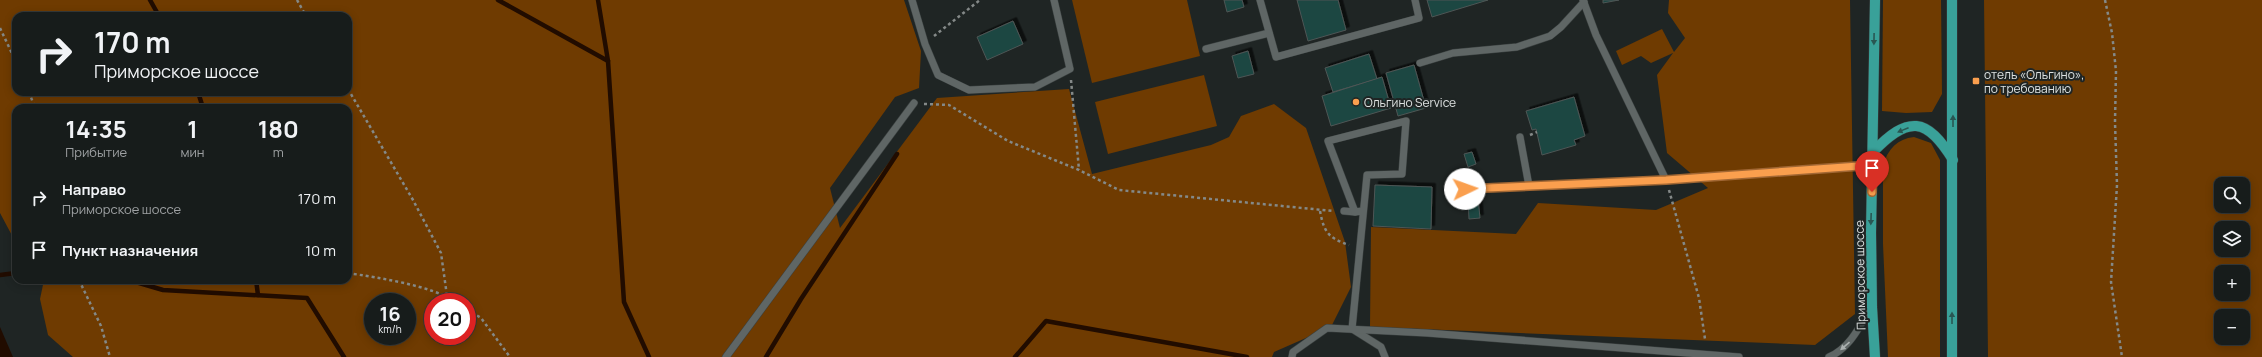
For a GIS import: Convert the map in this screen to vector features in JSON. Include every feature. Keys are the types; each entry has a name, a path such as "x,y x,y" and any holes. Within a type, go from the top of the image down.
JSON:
{"main road":[{"name":"Приморское шоссе","path":"1875,0 1872,307 1876,357"},
{"path":"1952,0 1952,357"},
{"path":"1873,152 1893,134 1915,126 1927,128 1935,134 1953,160"}],"lane":[{"path":"912,0 925,44 938,75 969,90 1035,87 1070,69 1054,0"},
{"path":"1260,0 1276,57 1419,18 1414,0"},
{"path":"1420,63 1453,53 1517,47 1550,36 1561,27 1584,1 1596,34 1666,180"},
{"path":"1206,49 1269,33"},
{"path":"726,357 914,103"},
{"path":"1352,329 1359,248 1358,211 1367,175 1402,174 1406,121 1328,141 1358,211"},
{"path":"1520,137 1529,186"},
{"path":"1465,189 1666,180 1873,165"},
{"path":"1344,211 1358,211"},
{"path":"1829,357 1836,354 1851,341 1872,307"},
{"path":"1292,357 1293,352 1328,328 1739,357"},
{"path":"1352,329 1381,347 1385,357"}],"path":[{"path":"297,0 304,12"},
{"path":"925,44 980,0"},
{"path":"2106,0 2112,33 2116,71 2115,122 2117,185 2111,282 2122,357"},
{"path":"0,28 12,54"},
{"path":"1070,69 1079,170"},
{"path":"352,96 413,200 441,253 447,293"},
{"path":"914,103 949,105 1008,141 1079,170 1119,190 1320,211 1344,211"},
{"path":"1531,134 1537,132"},
{"path":"1666,180 1699,298 1705,339"},
{"path":"1320,211 1323,228 1334,240 1359,248"},
{"path":"352,274 388,280 436,293"},
{"path":"81,284 101,326 110,357"},
{"path":"476,315 481,318 510,357"}],"shaded area":[{"path":"0,0 904,0 921,51 919,88 895,97 830,188 840,228 937,98 1069,89 1092,174 1211,145 1229,137 1241,116 1274,104 1306,128 1345,242 1351,287 1331,327 1274,352 1272,357 73,357 48,335 40,299 43,284 352,284 352,104 12,104 12,236 0,213"},
{"path":"1072,0 1187,0 1200,56 1092,83"},
{"path":"1669,0 1850,0 1855,314 1815,345 1370,327 1371,227 1516,234 1538,203 1656,210 1708,188 1667,153 1657,75 1673,53 1651,63 1641,56 1622,65 1616,51 1662,29 1674,52 1685,38 1668,13"},
{"path":"1883,0 1941,0 1942,94 1932,112 1906,113 1882,111"},
{"path":"1984,0 2262,0 2262,357 1988,357"},
{"path":"1204,75 1217,126 1108,154 1095,102"},
{"path":"1914,137 1931,143 1940,160 1940,357 1888,357 1883,244 1883,165 1885,159 1894,146 1903,140"},
{"path":"0,327 13,357 0,357"}],"building":[{"path":"1224,0 1242,0 1244,7 1227,12"},
{"path":"1297,0 1338,0 1346,30 1308,41"},
{"path":"1427,0 1488,0 1432,17"},
{"path":"1603,0 1619,0 1603,3"},
{"path":"1013,21 1023,44 987,60 977,37"},
{"path":"1248,51 1254,74 1238,78 1232,56"},
{"path":"1369,54 1377,79 1333,92 1325,68"},
{"path":"1414,65 1426,108 1398,116 1386,73"},
{"name":"Ольгино Service","path":"1382,77 1391,108 1331,126 1322,96"},
{"path":"1574,97 1585,136 1574,140 1576,145 1542,155 1536,129 1532,130 1526,111"},
{"path":"1472,152 1476,164 1468,167 1464,154"},
{"path":"1375,185 1432,187 1431,229 1373,226"},
{"path":"1468,199 1478,199 1480,218 1469,219"}],"waterway":[{"path":"150,0 157,12"},
{"path":"498,0 608,61"},
{"path":"598,0 608,61 624,302 649,357"},
{"path":"199,96 202,104"},
{"path":"766,357 801,299 897,154"},
{"path":"0,275 12,274"},
{"path":"143,284 163,290 307,298 344,357"},
{"path":"257,284 258,295"},
{"path":"1015,357 1046,321 1247,357"}],"place":[{"name":"отель «Ольгино», по требованию","path":"1976,81"},
{"name":"Ольгино Service","path":"1356,102"}],"route":[{"path":"1465,189 1666,180 1873,165 1872,192"}]}
